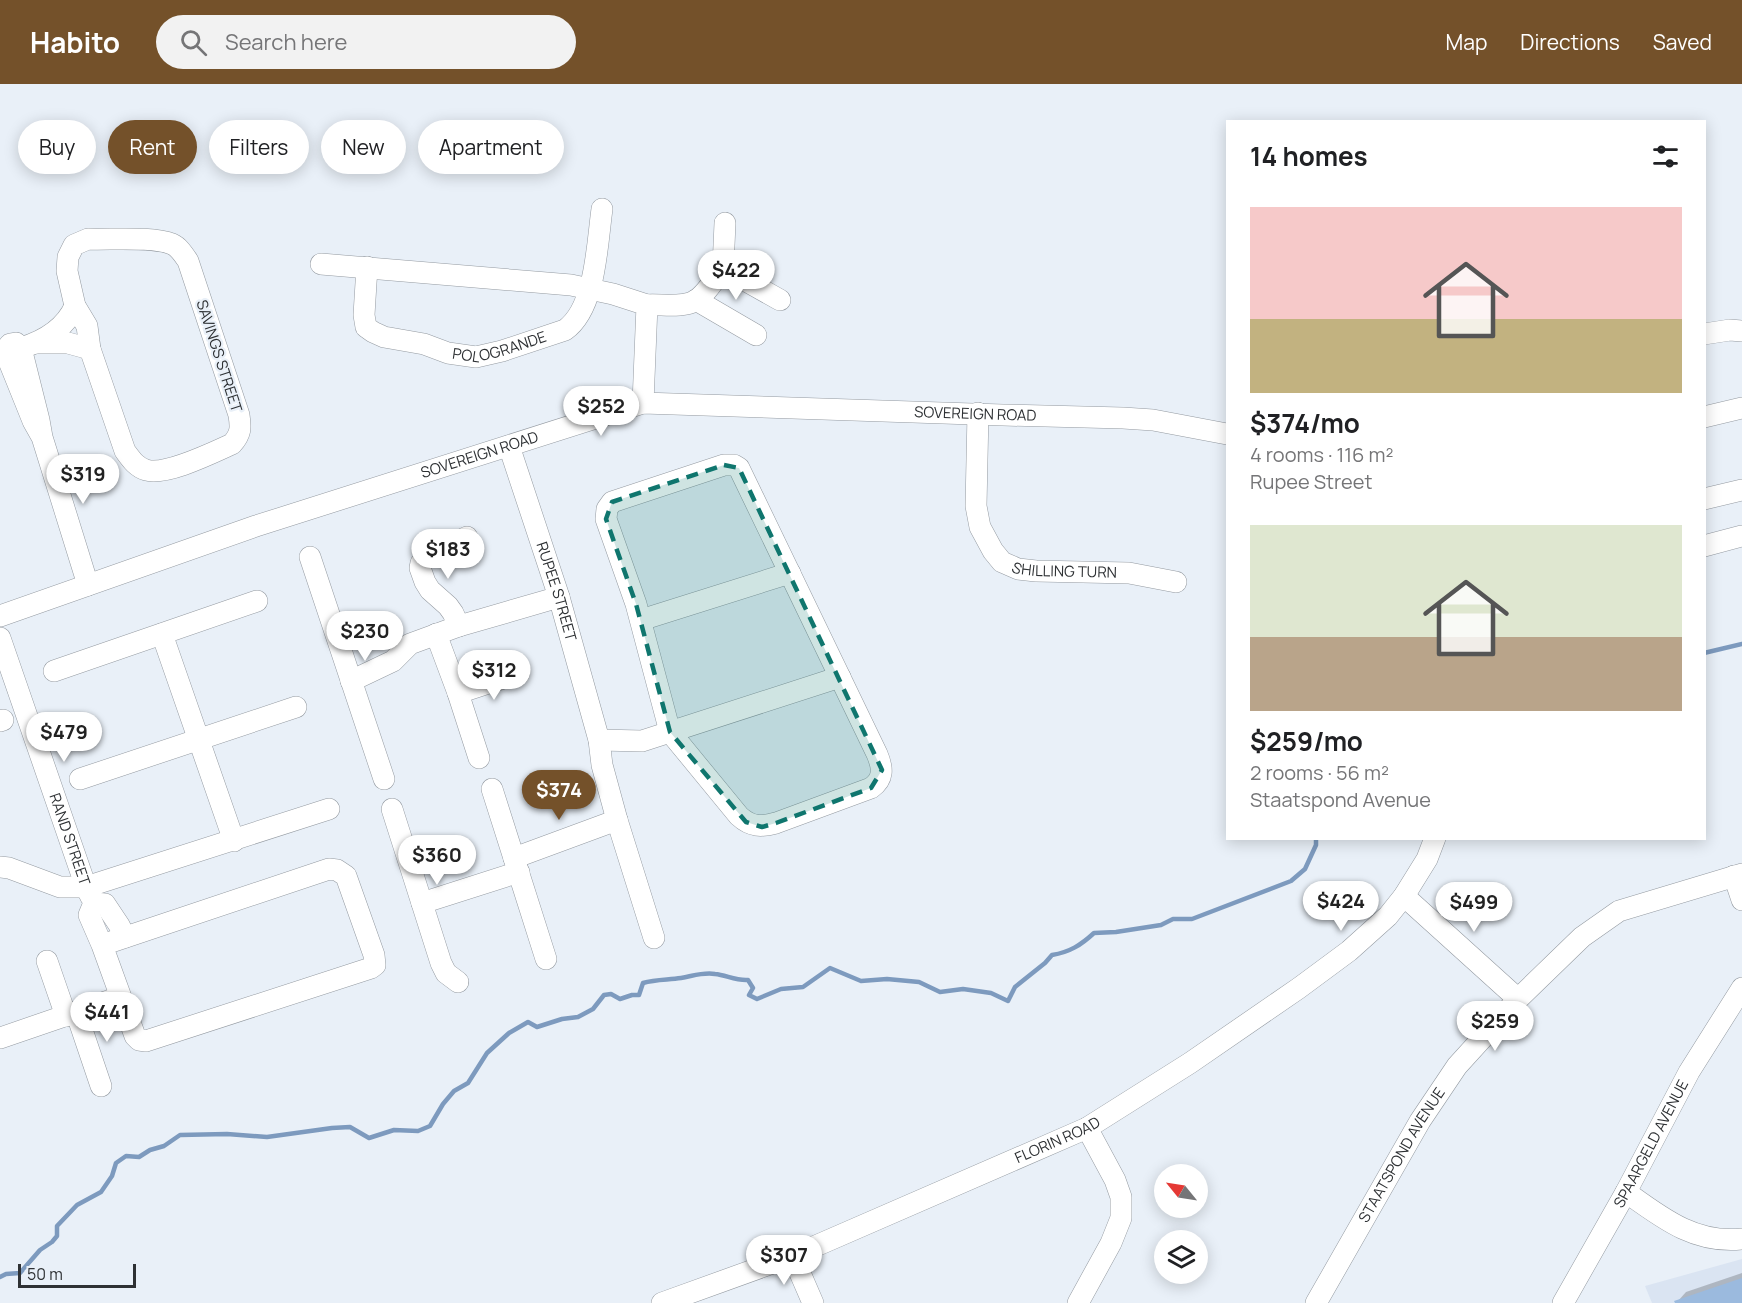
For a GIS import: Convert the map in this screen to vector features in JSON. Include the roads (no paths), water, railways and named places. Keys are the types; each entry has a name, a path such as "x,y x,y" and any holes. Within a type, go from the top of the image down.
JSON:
{"street":[{"name":"POLOGRANDE","path":"367,267 364,315 366,327 373,332 384,337 477,357 502,351 565,330 578,317 591,289 602,209"},
{"path":"321,264 571,285 647,304 683,304 696,300 723,268 725,223"},
{"name":"SAVINGS STREET","path":"88,239 154,240 172,244 188,261 239,415 241,430 238,437 232,444 167,471 147,470 135,465 125,451 90,349 87,326 75,306 67,271 68,257 74,245 88,239"},
{"path":"723,268 780,300"},
{"path":"696,300 756,335"},
{"path":"643,403 647,304"},
{"path":"16,351 57,330 72,314 75,306"},
{"path":"1706,334 1730,330 1742,331"},
{"path":"16,351 68,343 90,349"},
{"path":"16,351 33,422 42,437 88,585"},
{"name":"SOVEREIGN ROAD","path":"0,616 256,526 643,403 1153,420 1226,434"},
{"path":"1706,417 1742,408"},
{"name":"SHILLING TURN","path":"978,413 976,506 983,532 1002,562 1018,569 1129,573 1176,582"},
{"name":"RUPEE STREET","path":"509,446 559,597 599,740 617,820 654,938"},
{"path":"724,465 734,465 739,468 790,573 878,754 881,763 881,777 871,788 762,827 746,822 739,816 670,732 636,603 606,519 607,509 612,502 724,465"},
{"path":"1706,499 1742,490"},
{"path":"1706,545 1742,536"},
{"path":"459,626 448,606 430,590 420,563 425,558 467,537"},
{"path":"310,557 384,778"},
{"path":"641,620 790,573"},
{"path":"351,681 393,661 410,644 459,626 559,597"},
{"path":"54,671 257,602"},
{"path":"162,634 234,841"},
{"path":"436,634 479,758"},
{"name":"RAND STREET","path":"0,638 90,895 90,915 135,1036 147,1041 375,965 375,955 346,876 337,870 329,869 125,936"},
{"path":"458,693 519,673"},
{"path":"599,740 642,741 840,677"},
{"path":"80,778 296,707"},
{"path":"492,789 546,959"},
{"path":"90,895 234,841 329,809"},
{"path":"392,809 441,963 446,973 458,982"},
{"path":"422,903 516,865 617,820"},
{"path":"1435,840 1404,896 1518,999"},
{"path":"0,867 90,895 105,904 125,936 102,945"},
{"path":"1738,875 1742,900"},
{"name":"STAATSPOND AVENUE","path":"1316,1303 1420,1121 1457,1066 1518,999 1582,938 1619,911 1738,875"},
{"name":"FLORIN ROAD","path":"662,1303 795,1255 1087,1128 1199,1056 1340,958 1388,916 1404,896"},
{"path":"47,960 101,1086"},
{"name":"SPAARGELD AVENUE","path":"1563,1303 1626,1192 1689,1072 1742,988"},
{"path":"0,1038 120,997"},
{"path":"1078,1303 1111,1243 1121,1218 1121,1197 1116,1180 1087,1128"},
{"path":"1626,1192 1664,1219 1695,1234 1713,1239 1742,1239"},
{"path":"795,1255 813,1303"}],"waterway":[{"path":"1706,653 1742,644"},
{"path":"0,1277 20,1273 40,1250 52,1242 57,1236 57,1226 77,1205 101,1192 112,1176 116,1163 126,1156 139,1157 150,1150 164,1146 180,1135 227,1134 267,1137 350,1127 369,1138 394,1130 418,1131 430,1126 454,1091 468,1083 487,1053 509,1033 528,1022 537,1027 562,1019 578,1017 593,1009 604,995 611,994 620,999 639,995 643,983 653,981 702,974 748,980 753,988 749,995 757,999 781,989 803,987 830,968 861,981 887,979 919,982 940,992 963,989 991,993 1008,1001 1015,987 1052,955 1075,947 1094,933 1161,925 1173,919 1192,919 1291,881 1305,869 1316,840"}]}
